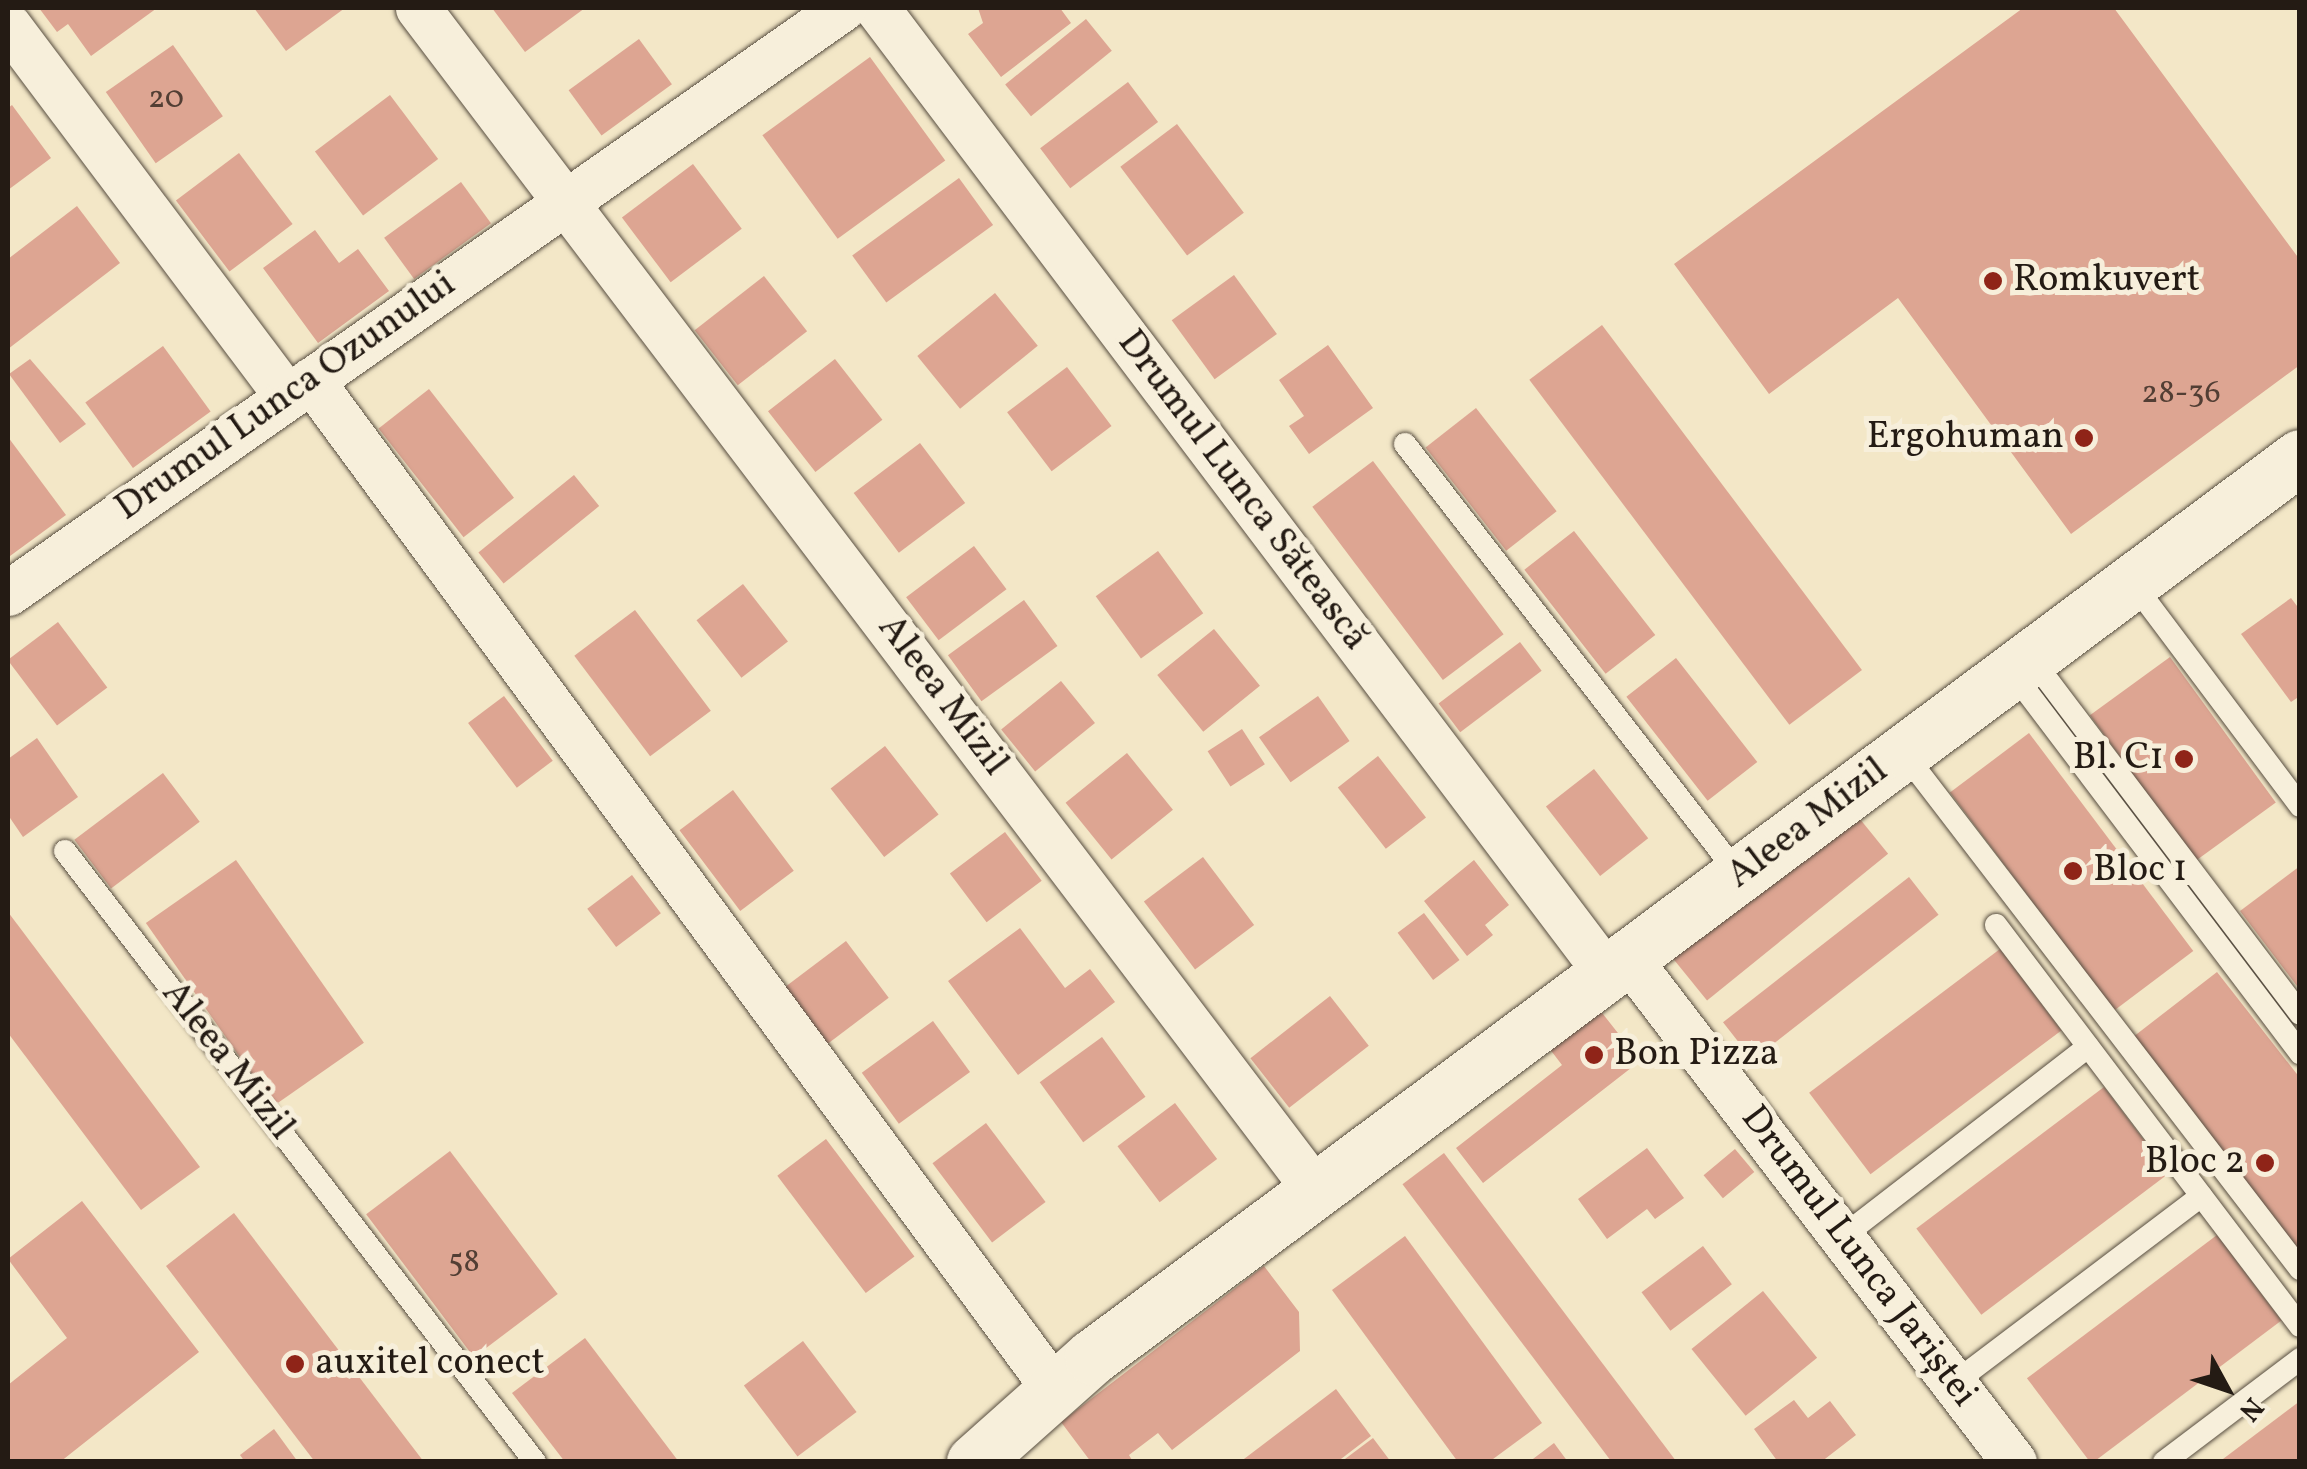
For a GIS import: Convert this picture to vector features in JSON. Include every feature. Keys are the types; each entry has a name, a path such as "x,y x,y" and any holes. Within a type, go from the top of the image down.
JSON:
{"street":[{"path":"418,8 565,202"},
{"name":"Drumul Lunca Ozunului","path":"8,593 843,8"},
{"name":"Drumul Lunca Sătească","path":"877,8 1618,966"},
{"path":"8,25 299,388 1054,1388"},
{"name":"Aleea Mizil","path":"565,202 1316,1191"},
{"name":"Aleea Mizil","path":"1000,1446 1054,1388 2300,457"},
{"name":"Drumul Lunca Jariștei","path":"1618,966 1842,1236 2014,1462"}],"lane":[{"path":"1405,444 1739,875"},
{"path":"2132,582 2300,806"},
{"path":"2022,665 2300,1014"},
{"path":"2022,665 2300,1053"},
{"path":"1903,752 2300,1269"},
{"name":"Aleea Mizil","path":"65,851 535,1462"},
{"path":"1996,924 2300,1326"},
{"path":"1842,1236 2088,1047"},
{"path":"1954,1383 2201,1196"},
{"path":"2164,1462 2300,1359"}],"building":[{"path":"39,8 157,8 91,56 68,24 57,32"},
{"path":"254,8 345,8 286,51"},
{"path":"492,8 585,8 525,52"},
{"path":"978,8 1060,8 1071,23 1001,77 968,34 983,23"},
{"name":"Romkuvert","path":"2023,8 2114,8 2300,260 2300,365 2071,534 1898,298 1769,394 1674,264"},
{"path":"1086,19 1112,51 1031,116 1005,84"},
{"path":"639,39 672,84 602,135 569,90"},
{"path":"173,45 223,116 156,163 106,92"},
{"path":"870,57 945,161 838,239 762,135"},
{"path":"1128,82 1158,122 1070,188 1040,148"},
{"path":"390,95 438,159 363,215 315,152"},
{"path":"12,105 51,158 8,190 8,108"},
{"path":"1177,124 1244,213 1187,255 1120,167"},
{"path":"239,153 293,224 229,272 176,201"},
{"path":"693,164 742,229 671,282 622,218"},
{"path":"959,178 993,225 886,303 852,256"},
{"path":"461,182 491,223 414,279 384,238"},
{"path":"77,206 120,263 8,349 8,259"},
{"path":"315,230 339,263 358,249 389,291 318,343 263,268"},
{"path":"1234,275 1277,334 1215,379 1172,320"},
{"path":"764,276 807,331 738,385 695,330"},
{"path":"995,293 1038,346 960,409 917,356"},
{"path":"1602,325 1862,670 1789,725 1529,380"},
{"path":"1328,345 1373,408 1309,454 1289,426 1304,416 1279,380"},
{"path":"163,346 211,412 133,468 85,402"},
{"path":"30,359 86,424 60,443 9,374"},
{"path":"835,359 882,420 815,472 768,411"},
{"path":"1067,367 1112,426 1052,471 1007,412"},
{"path":"429,389 514,498 464,537 379,428"},
{"path":"1476,408 1557,511 1506,551 1426,447"},
{"path":"8,437 66,515 10,556 8,552"},
{"path":"920,443 965,503 899,553 854,493"},
{"path":"1373,461 1504,634 1443,680 1312,507"},
{"path":"574,475 599,506 504,583 478,552"},
{"path":"1574,531 1655,635 1606,674 1524,570"},
{"path":"974,546 1006,589 939,640 906,597"},
{"path":"1158,551 1203,613 1141,659 1096,596"},
{"path":"743,584 788,642 741,678 697,620"},
{"path":"2291,598 2300,610 2300,696 2291,702 2241,634"},
{"path":"1024,600 1058,646 981,701 948,655"},
{"path":"635,610 711,711 650,756 574,656"},
{"path":"58,622 107,687 57,725 8,660"},
{"path":"1214,629 1260,686 1203,732 1157,675"},
{"path":"1520,642 1542,671 1460,732 1439,703"},
{"name":"Bl. C1","path":"2170,657 2276,803 2196,861 2090,715"},
{"path":"1676,658 1757,762 1708,801 1626,697"},
{"path":"1061,681 1095,723 1035,771 1001,729"},
{"path":"504,696 553,761 517,788 468,723"},
{"path":"1318,696 1350,741 1291,782 1259,737"},
{"path":"1242,729 1265,764 1230,787 1208,751"},
{"name":"Bloc 1","path":"2029,733 2193,951 2114,1011 1950,793"},
{"path":"37,738 78,797 23,837 8,815 8,759"},
{"path":"885,746 939,815 884,857 831,788"},
{"path":"1127,753 1173,810 1112,859 1066,803"},
{"path":"1378,756 1426,817 1386,849 1338,787"},
{"path":"1594,769 1648,838 1600,876 1546,807"},
{"path":"163,773 200,822 111,889 74,840"},
{"path":"733,790 794,871 740,911 679,830"},
{"path":"1851,808 1888,854 1707,1000 1670,955"},
{"path":"1005,832 1042,881 987,922 950,874"},
{"path":"1203,857 1254,925 1195,969 1144,902"},
{"path":"236,860 364,1043 274,1106 146,923"},
{"path":"1474,860 1509,905 1485,925 1493,935 1467,956 1424,901"},
{"path":"2300,866 2300,990 2240,911"},
{"path":"632,875 661,913 616,947 587,909"},
{"path":"1909,877 1939,915 1753,1060 1723,1022"},
{"path":"8,912 200,1167 141,1210 8,1033"},
{"path":"1424,913 1460,960 1433,980 1398,933"},
{"path":"1020,928 1065,988 1090,969 1115,1002 1018,1075 948,981"},
{"path":"846,941 889,998 826,1045 784,988"},
{"path":"2000,949 2061,1030 1871,1174 1809,1093"},
{"name":"Bloc 2","path":"2217,972 2300,1078 2300,1253 2133,1037"},
{"path":"1330,996 1369,1046 1289,1108 1250,1058"},
{"path":"1599,1009 1640,1061 1483,1183 1456,1148 1562,1065 1549,1048"},
{"path":"933,1021 970,1072 899,1124 862,1073"},
{"path":"1102,1037 1145,1097 1083,1142 1040,1082"},
{"path":"2104,1087 2169,1173 1981,1315 1916,1228"},
{"path":"1175,1103 1217,1159 1160,1202 1117,1146"},
{"path":"986,1123 1046,1202 992,1242 932,1163"},
{"path":"826,1139 914,1256 866,1293 777,1176"},
{"path":"1647,1148 1684,1198 1655,1219 1647,1209 1607,1239 1578,1199"},
{"path":"1735,1149 1754,1172 1723,1198 1704,1175"},
{"path":"450,1151 558,1294 474,1357 366,1214"},
{"path":"1444,1153 1677,1462 1612,1462 1402,1184"},
{"path":"82,1201 199,1352 60,1462 8,1462 8,1385 67,1338 8,1259"},
{"name":"auxitel conect","path":"234,1213 424,1462 315,1462 166,1266"},
{"path":"2217,1235 2281,1320 2094,1462 2027,1378"},
{"path":"1405,1236 1542,1423 1489,1462 1458,1462 1332,1290"},
{"path":"1703,1246 1732,1284 1670,1331 1642,1292"},
{"path":"1264,1266 1299,1312 1300,1351 1172,1450 1158,1433 1129,1455 1133,1462 1091,1462 1061,1422"},
{"path":"1763,1291 1817,1358 1746,1416 1692,1349"},
{"path":"585,1338 679,1462 565,1462 512,1393"},
{"path":"803,1341 857,1412 797,1457 744,1386"},
{"path":"1336,1389 1371,1436 1337,1462 1240,1462"},
{"path":"1794,1400 1808,1418 1830,1401 1856,1435 1821,1462 1778,1462 1754,1429"},
{"path":"2300,1401 2300,1462 2219,1462"},
{"path":"274,1429 298,1462 245,1462 240,1455"},
{"path":"1373,1438 1391,1462 1341,1462"},
{"path":"1554,1443 1568,1462 1529,1462"}],"place":[{"name":"Romkuvert","path":"1993,281"},
{"name":"Ergohuman","path":"2084,438"},
{"name":"Bl. C1","path":"2184,759"},
{"name":"Bloc 1","path":"2073,871"},
{"name":"Bon Pizza","path":"1594,1055"},
{"name":"Bloc 2","path":"2265,1163"},
{"name":"auxitel conect","path":"295,1364"}]}
